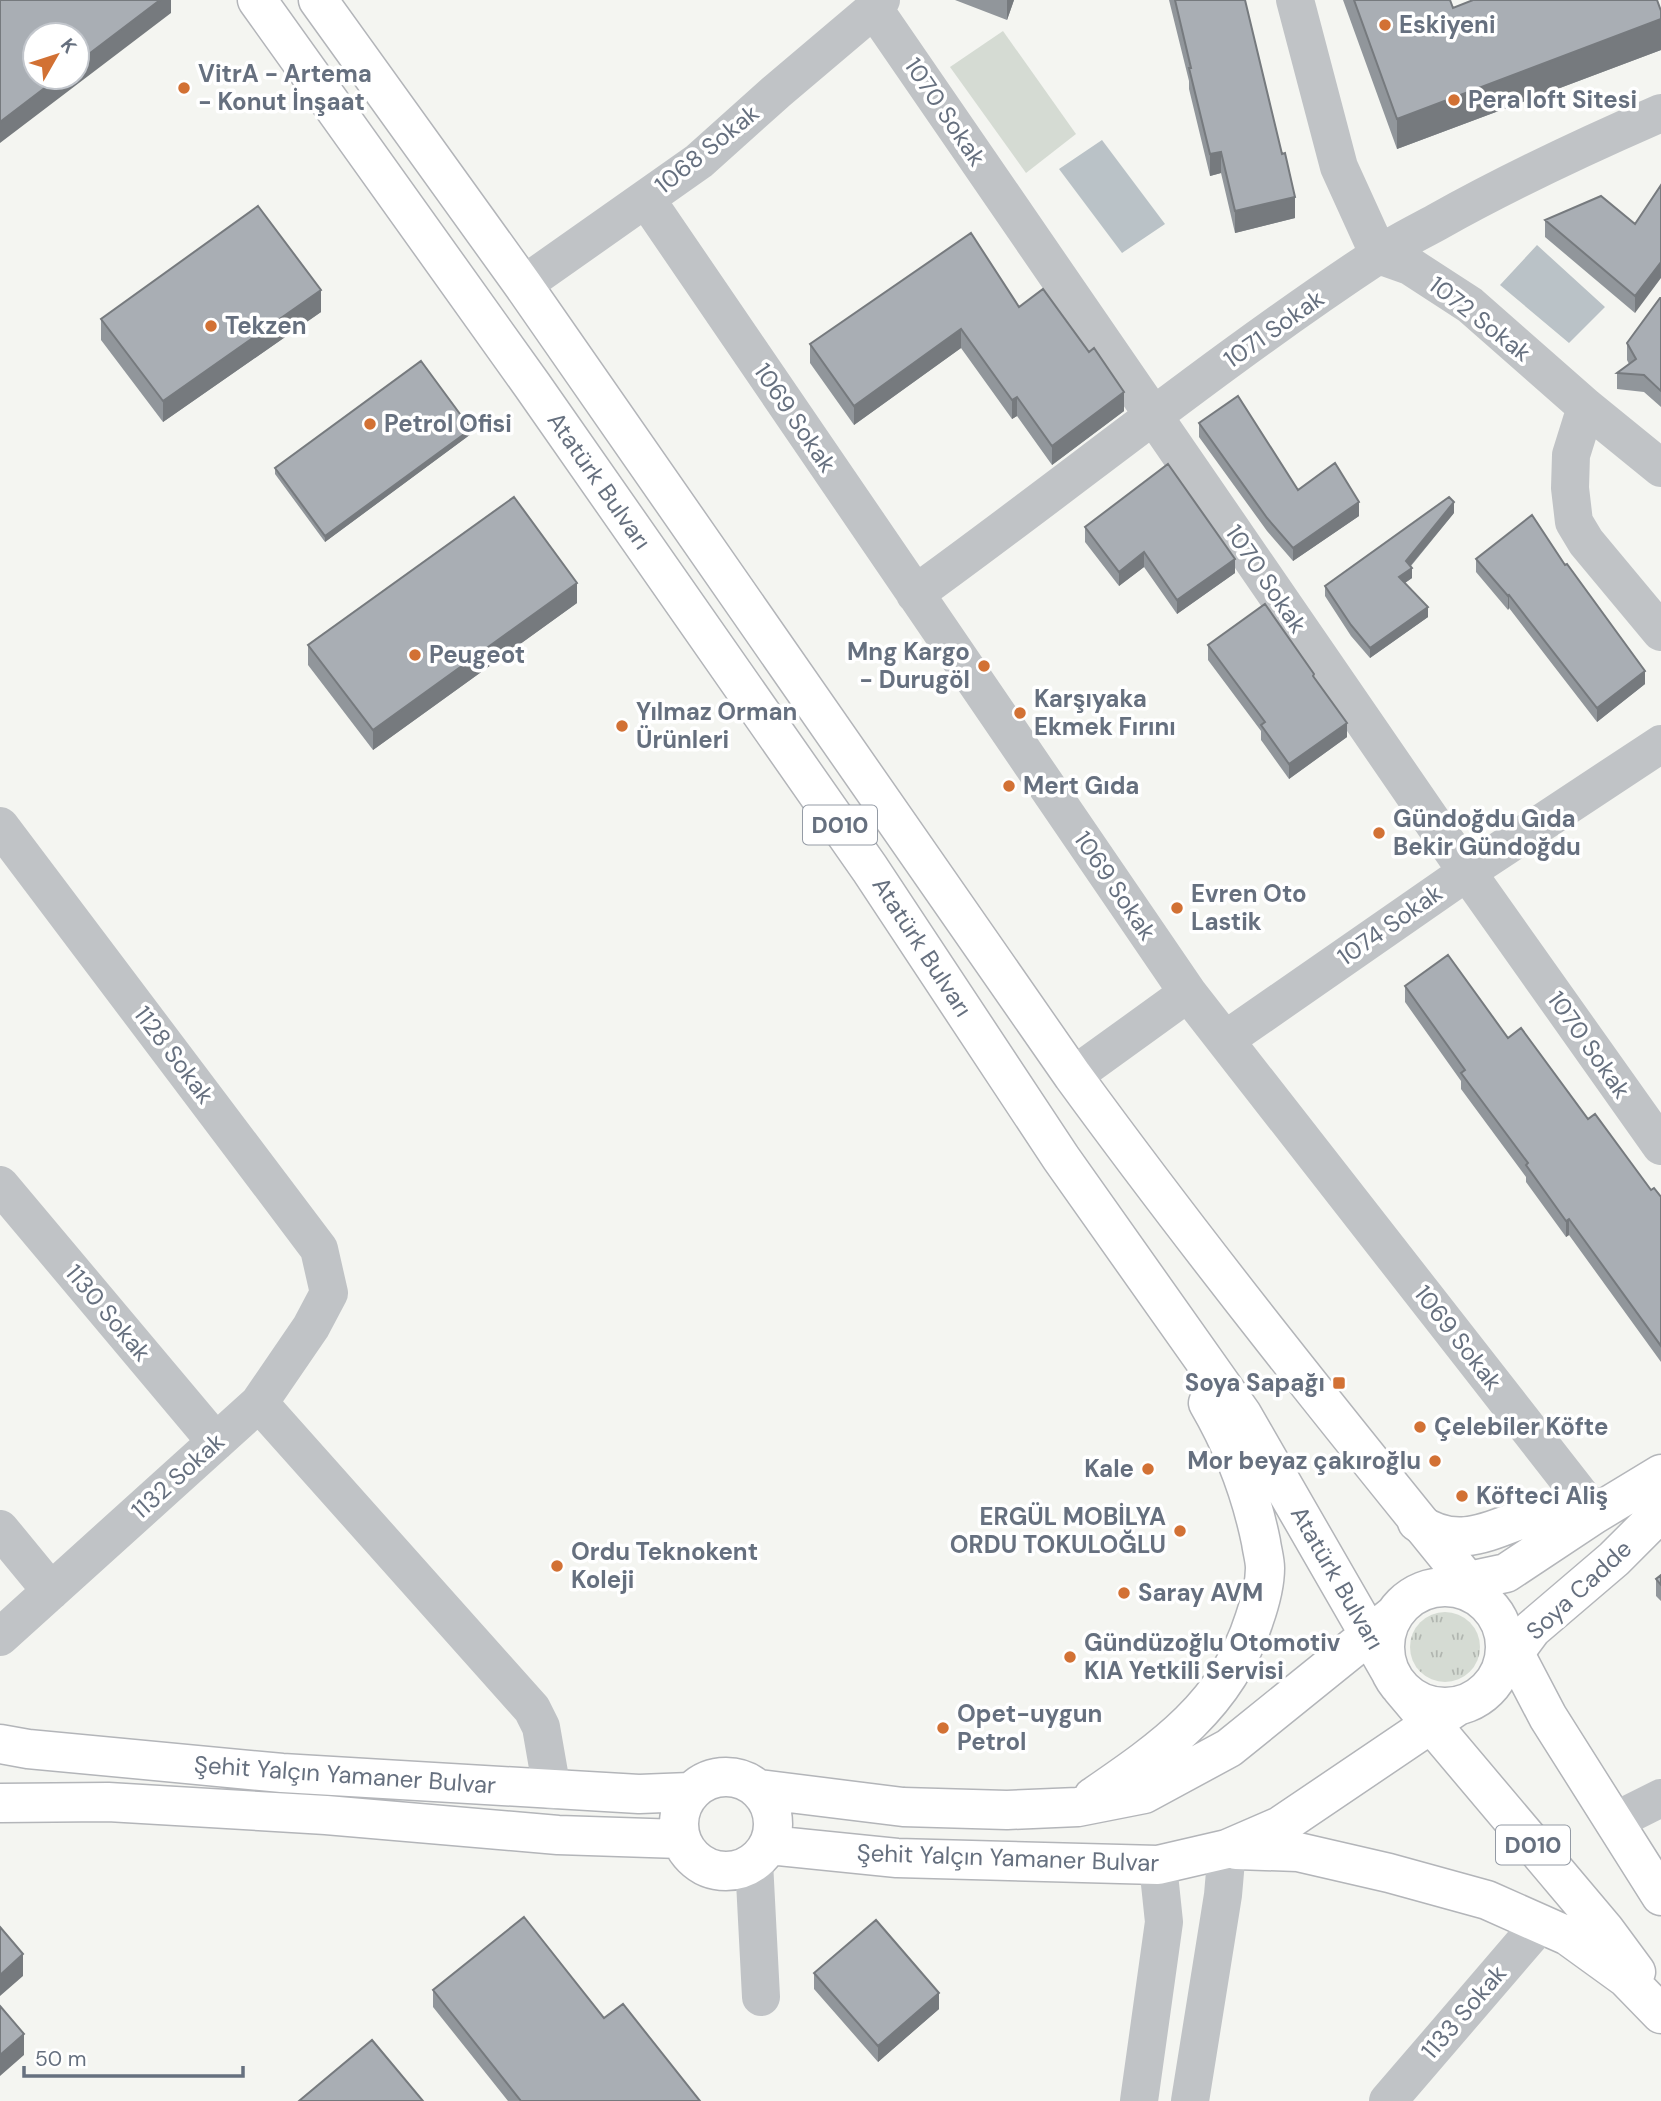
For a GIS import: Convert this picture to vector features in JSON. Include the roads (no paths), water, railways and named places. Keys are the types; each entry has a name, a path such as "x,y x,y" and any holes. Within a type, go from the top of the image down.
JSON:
{"main road":[{"name":"Atatürk Bulvarı","path":"257,0 532,385 862,857 1061,1158 1242,1413 1382,1625"},
{"name":"Atatürk Bulvarı","path":"318,0 523,285 1073,1076 1140,1168 1417,1522 1465,1589"},
{"path":"1078,1807 1154,1756 1191,1723 1225,1683 1246,1644 1263,1593 1266,1566 1255,1514 1228,1437 1112,1230"},
{"name":"Soya Cadde","path":"1465,1589 1506,1573 1661,1474"},
{"name":"Soya Cadde","path":"1417,1522 1428,1530 1457,1538 1483,1534 1560,1509 1595,1514"},
{"name":"Soya Cadde","path":"1506,1651 1614,1559 1661,1512"},
{"path":"1382,1625 1408,1600 1425,1590 1465,1589 1496,1613 1506,1651 1661,1896"},
{"name":"D010","path":"1382,1625 1387,1632 1385,1652 1396,1679 1444,1715 1661,2005"},
{"name":"Şehit Yalçın Yamaner Bulvar","path":"758,1789 903,1807 1007,1811 1078,1807 1144,1794 1229,1748 1382,1625"},
{"path":"1444,1715 1475,1700 1490,1688 1506,1651"},
{"name":"Şehit Yalçın Yamaner Bulvar","path":"762,1853 1158,1866 1227,1849 1280,1826 1444,1715"},
{"name":"Şehit Yalçın Yamaner Bulvar","path":"0,1744 28,1749 282,1773 552,1790 639,1794 690,1792"},
{"path":"731,1777 746,1781 758,1789 767,1801 773,1830 762,1853 748,1867 716,1871 701,1864 688,1853 681,1839 678,1822 682,1806 690,1792 709,1780 731,1777"},
{"name":"Şehit Yalçın Yamaner Bulvar","path":"0,1803 108,1802 326,1815 558,1835 681,1839"},
{"path":"1227,1849 1298,1852 1487,1900 1568,1936 1626,1978 1661,2014"}],"street":[{"path":"1295,0 1339,167 1379,255"},
{"name":"1068 Sokak","path":"523,285 699,161 877,5"},
{"name":"1070 Sokak","path":"877,5 1153,415 1467,872 1661,1146"},
{"name":"1071 Sokak","path":"915,594 1016,521 1153,415 1379,255 1487,194 1661,113"},
{"name":"1069 Sokak","path":"646,199 1188,993 1595,1514"},
{"name":"1072 Sokak","path":"1379,255 1410,266 1470,304 1586,407 1661,468"},
{"path":"1586,407 1572,455 1570,488 1574,522 1586,542 1661,632"},
{"name":"1074 Sokak","path":"1226,1041 1467,872 1661,744"},
{"name":"1128 Sokak","path":"0,826 320,1249 329,1293"},
{"path":"1073,1076 1188,993"},
{"name":"1130 Sokak","path":"0,1185 216,1442"},
{"name":"1132 Sokak","path":"0,1637 259,1403 311,1327 329,1293"},
{"path":"259,1403 532,1709 541,1727 552,1790"},
{"path":"0,1529 51,1591"},
{"path":"1615,1821 1661,1798"},
{"path":"1190,2101 1223,1895 1227,1849"},
{"path":"761,1997 762,1853"},
{"path":"1139,2101 1164,1922 1158,1866"},
{"name":"1133 Sokak","path":"1388,2101 1540,1924"}],"place":[{"name":"Eskiyeni","path":"1385,25"},
{"name":"VitrA - Artema - Konut İnşaat","path":"184,88"},
{"name":"Pera loft Sitesi","path":"1454,100"},
{"name":"Tekzen","path":"211,326"},
{"name":"Petrol Ofisi","path":"370,424"},
{"name":"Peugeot","path":"415,655"},
{"name":"Mng Kargo - Durugöl","path":"984,666"},
{"name":"Karşıyaka Ekmek Fırını","path":"1020,713"},
{"name":"Yılmaz Orman Ürünleri","path":"622,726"},
{"name":"Mert Gıda","path":"1009,786"},
{"name":"Gündoğdu Gıda Bekir Gündoğdu","path":"1379,833"},
{"name":"Evren Oto Lastik","path":"1177,908"},
{"name":"Soya Sapağı","path":"1339,1383"},
{"name":"Çelebiler Köfte","path":"1420,1427"},
{"name":"Mor beyaz çakıroğlu","path":"1435,1461"},
{"name":"Kale","path":"1148,1469"},
{"name":"Köfteci Aliş","path":"1462,1496"},
{"name":"ERGÜL MOBİLYA ORDU TOKULOĞLU","path":"1180,1531"},
{"name":"Ordu Teknokent Koleji","path":"557,1566"},
{"name":"Saray AVM","path":"1124,1593"},
{"name":"Gündüzoğlu Otomotiv KIA Yetkili Servisi","path":"1070,1657"},
{"name":"Opet-uygun Petrol","path":"943,1728"}]}
